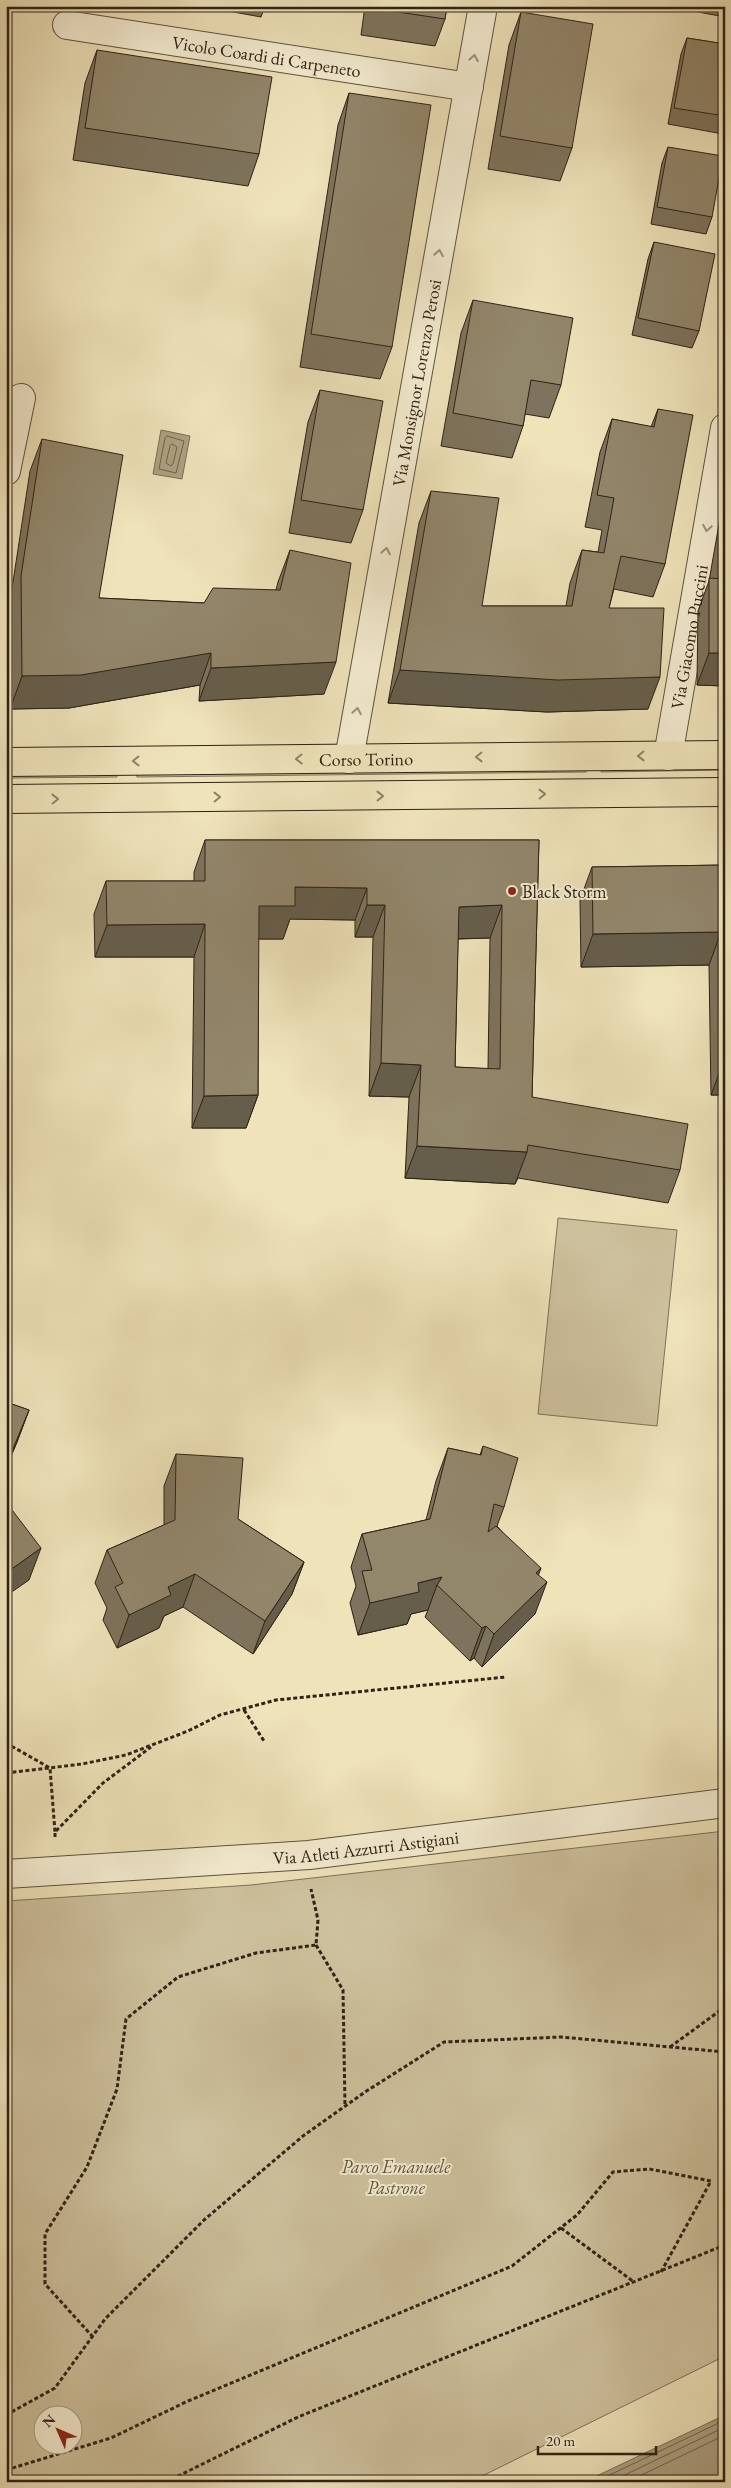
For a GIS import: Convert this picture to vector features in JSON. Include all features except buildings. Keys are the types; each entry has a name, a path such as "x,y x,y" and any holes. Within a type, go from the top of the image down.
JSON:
{"main road":[{"name":"Corso Torino","path":"6,762 725,755"},
{"name":"Corso Torino","path":"6,799 725,792"}],"street":[{"name":"Via Monsignor Lorenzo Perosi","path":"349,759 483,6"},
{"name":"Vicolo Coardi di Carpeneto","path":"67,24 469,87"},
{"path":"6,471 21,398"},
{"name":"Via Giacomo Puccini","path":"668,756 725,428"},
{"name":"Via Atleti Azzurri Astigiani","path":"6,1874 309,1855 725,1803"}],"path":[{"path":"6,1773 82,1764 126,1755 188,1731 220,1715 276,1700 506,1677"},
{"path":"244,1710 264,1741"},
{"path":"6,1743 50,1768"},
{"path":"55,1832 102,1783 156,1744"},
{"path":"50,1768 56,1838"},
{"path":"311,1887 318,1920 316,1946 343,1990 345,2106"},
{"path":"93,2337 45,2284 45,2234 87,2167 114,2097 117,2089 126,2019 178,1977 256,1953 316,1946"},
{"path":"669,2047 725,2007"},
{"path":"6,2414 55,2388 106,2319 204,2220 303,2136 345,2106 444,2042 561,2037 725,2052"},
{"path":"6,2470 111,2438 249,2375 512,2266 578,2215 613,2172 649,2169 710,2180 661,2272"},
{"path":"561,2228 634,2282"},
{"path":"166,2482 298,2417 725,2245"}],"green space":[{"path":"725,768 725,770 601,772 601,769"},
{"path":"586,769 586,772 137,777 136,774"},
{"path":"117,774 117,777 6,778 6,775"},
{"path":"558,1218 677,1230 657,1426 538,1414"},
{"name":"Parco Emanuele Pastrone","path":"725,1831 725,2356 470,2482 6,2482 6,1901 251,1885"}],"water":[{"path":"161,430 190,436 182,479 153,474"},
{"path":"725,2415 725,2482 584,2482"}],"place":[{"name":"Black Storm","path":"512,891"}]}
